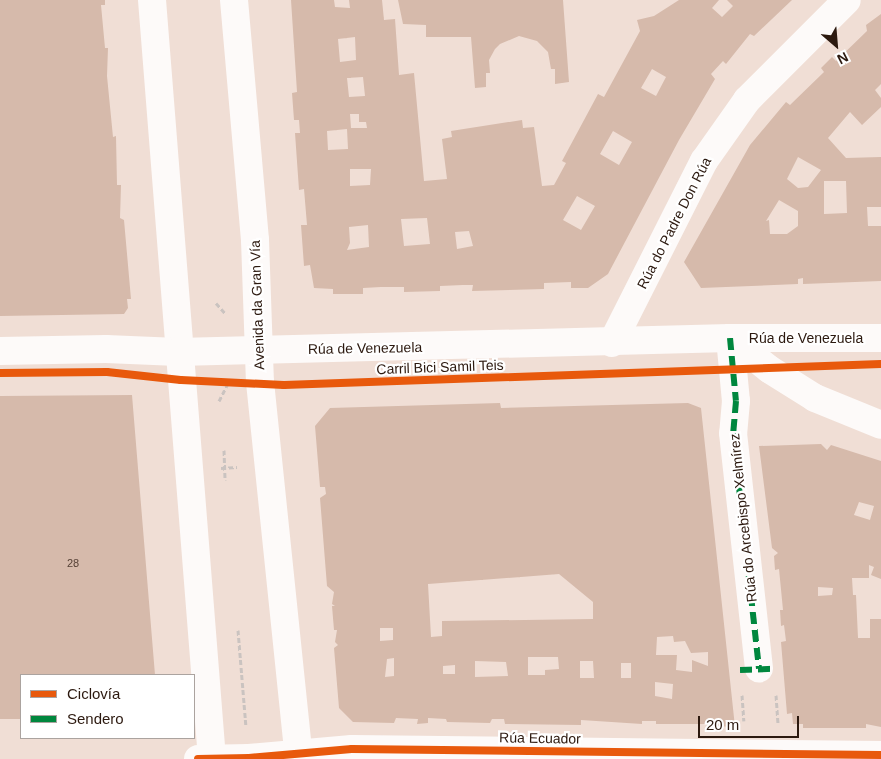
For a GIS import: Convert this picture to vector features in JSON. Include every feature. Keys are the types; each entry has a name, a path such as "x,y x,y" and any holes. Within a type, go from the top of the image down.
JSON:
{"main road":[{"path":"152,0 178,352 212,759"},
{"name":"Avenida da Gran Vía","path":"234,0 255,240 260,382 299,756"},
{"name":"Rúa do Padre Don Rúa","path":"612,343 704,161 747,100 847,0"},
{"name":"Rúa de Venezuela","path":"0,351 106,349 178,352 612,343 730,338 881,338"},
{"name":"Rúa de Venezuela","path":"730,338 769,369 815,398 881,425"},
{"name":"Rúa do Arcebispo Xelmírez","path":"730,338 736,401 733,433 759,681"},
{"name":"Rúa Ecuador","path":"198,759 299,756 352,749 881,755"}],"path":[{"path":"216,303 226,315"},
{"path":"181,380 260,382"},
{"path":"219,401 228,381"},
{"path":"224,450 225,480"},
{"path":"238,630 247,730"},
{"path":"745,729 759,681"},
{"path":"759,681 779,729"}],"building":[{"path":"0,0 105,0 105,5 101,5 105,48 108,48 107,76 113,137 116,136 117,185 121,185 120,218 124,220 131,299 127,299 128,308 124,314 0,316"},
{"path":"291,0 334,0 335,7 350,8 349,0 382,0 384,20 395,19 399,75 414,73 424,181 447,179 442,139 452,137 451,131 522,120 523,128 534,127 542,186 554,185 566,163 562,161 598,94 604,97 640,31 637,20 654,16 679,0 719,0 712,8 722,17 733,6 727,0 792,0 754,36 750,34 726,64 723,61 711,74 715,79 679,140 608,274 588,288 571,288 571,282 544,283 544,289 472,291 473,285 463,285 440,286 440,291 404,292 404,287 381,287 363,288 363,294 333,294 333,289 314,288 310,265 304,266 301,225 307,225 304,189 299,190 295,133 300,133 299,120 294,120 292,93 297,92","holes":["355,37 356,60 340,62 338,39","652,69 666,77 656,96 641,88","363,77 365,96 349,97 347,78","350,114 359,114 359,122 366,122 367,128 351,128","347,129 348,149 328,150 327,131","613,131 632,142 619,165 600,154","350,169 371,169 370,185 350,186","577,196 595,206 581,230 563,220","427,218 430,244 404,246 401,219","368,225 369,247 347,250 350,243 349,227","469,231 473,246 457,249 455,232"]},
{"path":"398,0 563,0 569,82 555,84 555,69 551,69 548,52 537,41 519,36 500,44 495,49 489,60 490,73 486,73 486,87 475,88 471,37 426,37 426,25 403,24"},
{"path":"881,14 881,84 875,90 881,98 881,107 862,125 850,112 828,138 846,158 881,157 881,207 867,207 868,226 881,226 881,281 803,284 803,278 798,279 798,284 701,288 684,262 750,145 786,102 790,105 824,72 821,68 832,57 836,61 867,31 866,25","holes":["798,157 821,170 808,187 798,188 787,179","824,181 846,181 847,213 824,214","779,200 798,211 798,226 787,234 770,234 769,220 766,221"]},
{"path":"132,395 155,674 20,674 20,719 0,719 0,396"},
{"path":"500,403 501,408 688,403 701,408 735,727 714,726 713,721 708,724 656,724 656,721 642,721 642,724 581,720 581,725 505,724 504,719 492,719 490,723 447,722 446,719 428,718 428,723 417,724 418,719 396,718 394,723 353,722 339,708 334,648 338,645 335,642 337,630 334,630 332,606 335,606 332,604 334,592 327,586 320,498 326,494 325,487 320,487 315,426 330,408","holes":["559,574 593,602 593,619 442,621 442,636 431,637 428,584","380,628 393,628 393,640 380,641","673,636 674,642 685,641 691,653 708,652 708,666 692,660 692,672 676,670 677,655 656,655 657,637","528,657 558,657 559,669 545,670 545,675 528,675","394,658 394,676 385,677 387,659","475,661 506,662 508,676 475,677","580,661 593,661 594,678 580,678","621,663 631,663 631,678 621,678","455,665 455,674 443,674 443,666","655,682 673,684 672,699 655,696"]},
{"path":"821,444 827,450 831,445 881,461 881,579 871,575 874,567 869,565 869,578 852,578 853,595 856,595 858,638 870,638 870,619 881,619 881,727 866,724 866,728 803,728 803,724 793,724 792,713 787,714 781,642 786,641 784,625 781,626 780,610 783,610 779,569 775,570 774,556 778,553 772,548 759,446","holes":["859,502 874,506 870,520 854,515","818,587 833,588 832,595 818,596"]}],"marked path":[{"path":"730,338 736,401 733,433 759,669"},
{"path":"740,670 773,669"}],"cycle path":[{"name":"Carril Bici Samil Teis","path":"0,373 107,372 181,380 284,385 881,364"},
{"path":"198,759 249,758 352,749 881,755"}]}
